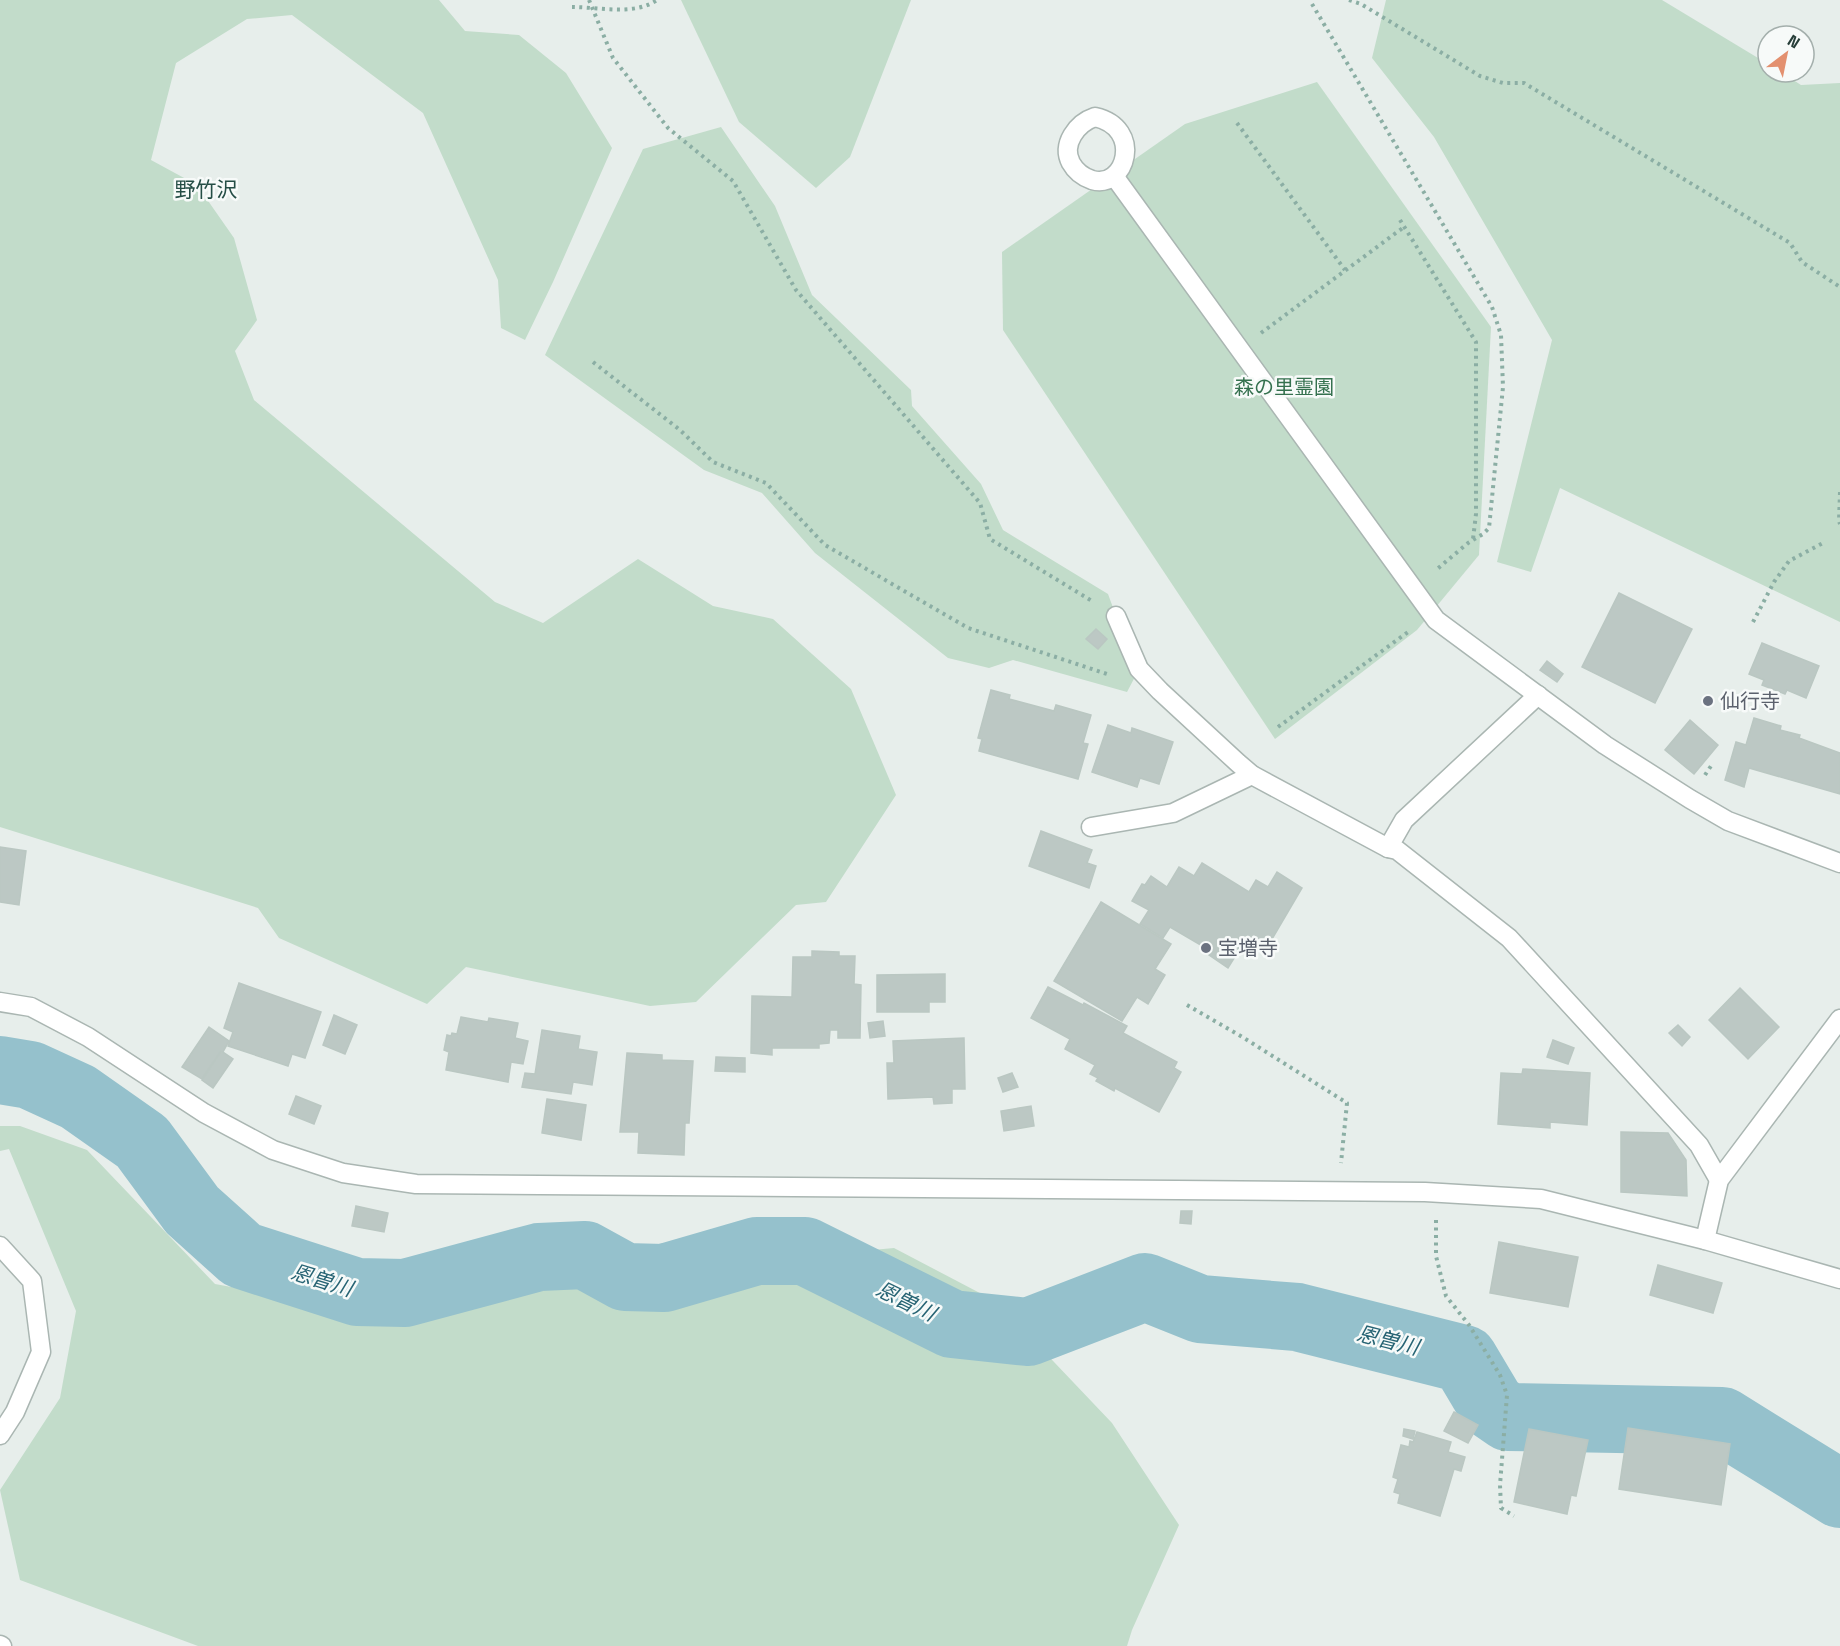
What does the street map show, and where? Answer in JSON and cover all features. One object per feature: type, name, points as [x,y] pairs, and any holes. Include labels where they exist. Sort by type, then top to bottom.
[{"type":"street","points":[[1114,176],[1436,620],[1605,745],[1690,799],[1728,821],[1840,863]]},
{"type":"street","points":[[1116,616],[1139,669],[1252,775],[1388,848],[1397,850],[1509,938],[1699,1145],[1719,1179]]},
{"type":"street","points":[[1388,848],[1404,820],[1538,696]]},
{"type":"street","points":[[1091,827],[1173,813],[1252,775]]},
{"type":"street","points":[[0,1002],[31,1007],[88,1037],[204,1113],[273,1150],[343,1173],[416,1184],[1436,1192],[1541,1199],[1705,1240],[1840,1279]]},
{"type":"street","points":[[1705,1240],[1719,1179],[1840,1019]]},
{"type":"street","points":[[0,1246],[32,1281],[41,1352],[15,1412],[0,1435]]},
{"type":"path","points":[[589,0],[613,58],[668,128],[733,182],[796,290],[980,503],[990,539],[1116,616]]},
{"type":"path","points":[[572,7],[622,9],[651,4],[657,0]]},
{"type":"path","points":[[1349,0],[1361,4],[1480,76],[1503,83],[1524,83],[1790,243],[1802,262],[1840,287]]},
{"type":"path","points":[[1311,4],[1492,308],[1501,335],[1503,387],[1489,528],[1413,589]]},
{"type":"path","points":[[1237,123],[1345,270]]},
{"type":"path","points":[[1400,220],[1476,342],[1476,514],[1473,540]]},
{"type":"path","points":[[1239,349],[1404,227]]},
{"type":"path","points":[[592,362],[680,430],[713,462],[766,483],[825,545],[968,628],[1115,676]]},
{"type":"path","points":[[1840,492],[1840,524]]},
{"type":"path","points":[[1754,622],[1774,582],[1789,561],[1823,543]]},
{"type":"path","points":[[1278,727],[1432,615]]},
{"type":"path","points":[[1187,1005],[1347,1102],[1337,1191]]},
{"type":"path","points":[[1436,1192],[1436,1256],[1446,1296],[1500,1375],[1507,1395],[1500,1485],[1502,1508],[1514,1516]]},
{"type":"green space","points":[[0,0],[439,0],[465,31],[519,35],[566,73],[612,148],[525,340],[501,328],[498,280],[423,113],[292,15],[247,19],[176,63],[151,160],[197,185],[234,238],[257,320],[235,351],[254,400],[495,602],[543,623],[638,559],[713,606],[773,619],[851,689],[896,795],[826,902],[796,905],[696,1002],[650,1006],[466,967],[427,1004],[279,938],[258,908],[0,827]]},
{"type":"green space","points":[[681,0],[911,0],[850,157],[816,188],[739,122]]},
{"type":"green space","points":[[1386,0],[1662,0],[1756,57],[1756,84],[1840,83],[1840,622],[1560,488],[1531,572],[1497,562],[1552,340],[1434,137],[1372,58]]},
{"type":"green space","name":"森の里霊園","points":[[1317,82],[1491,327],[1479,555],[1417,630],[1275,739],[1003,330],[1002,252],[1185,124]]},
{"type":"green space","points":[[721,127],[775,206],[812,295],[911,390],[912,406],[981,484],[1003,530],[1108,594],[1137,673],[1127,692],[1013,660],[989,668],[948,658],[815,553],[762,493],[704,470],[545,355],[643,149]]},
{"type":"green space","points":[[0,1126],[20,1126],[87,1150],[215,1284],[383,1315],[498,1277],[763,1260],[894,1248],[997,1302],[1112,1423],[1179,1525],[1127,1646],[198,1646],[20,1580],[0,1490],[60,1398],[76,1311],[9,1149],[0,1151]]},
{"type":"building","points":[[1619,593],[1692,629],[1655,703],[1582,667]]},
{"type":"building","points":[[1096,629],[1107,639],[1098,649],[1086,639]]},
{"type":"building","points":[[1762,643],[1819,666],[1806,698],[1787,690],[1785,694],[1762,685],[1764,680],[1749,674]]},
{"type":"building","points":[[1547,661],[1563,674],[1557,682],[1540,670]]},
{"type":"building","points":[[991,690],[1010,695],[1009,699],[1054,711],[1056,705],[1091,715],[1083,743],[1088,744],[1078,779],[979,751],[982,739],[978,738]]},
{"type":"building","points":[[1754,718],[1781,726],[1780,730],[1800,735],[1799,738],[1840,753],[1840,794],[1749,768],[1744,787],[1725,780],[1736,742],[1746,745]]},
{"type":"building","points":[[1690,720],[1718,745],[1694,774],[1665,750]]},
{"type":"building","points":[[1108,725],[1131,733],[1132,728],[1173,742],[1159,784],[1140,778],[1137,787],[1092,772]]},
{"type":"building","points":[[1041,831],[1092,850],[1087,863],[1096,866],[1089,888],[1029,866]]},
{"type":"building","points":[[0,847],[26,851],[19,905],[0,902]]},
{"type":"building","points":[[1202,863],[1249,892],[1256,880],[1268,887],[1277,872],[1302,888],[1268,946],[1259,940],[1251,952],[1241,947],[1228,968],[1209,955],[1211,951],[1170,927],[1163,938],[1140,924],[1149,910],[1132,901],[1142,884],[1145,885],[1151,876],[1167,887],[1179,867],[1194,876]]},
{"type":"building","points":[[1101,902],[1171,944],[1155,969],[1165,975],[1148,1004],[1137,997],[1122,1021],[1054,981]]},
{"type":"building","points":[[812,951],[839,952],[839,956],[855,956],[854,984],[861,985],[860,1038],[838,1038],[838,1030],[830,1030],[829,1043],[819,1044],[819,1048],[772,1048],[772,1055],[751,1053],[752,996],[792,997],[793,957],[812,957]]},
{"type":"building","points":[[945,974],[945,1002],[929,1002],[929,1012],[877,1012],[877,975]]},
{"type":"building","points":[[239,983],[321,1012],[305,1058],[292,1054],[288,1066],[228,1046],[233,1032],[224,1028]]},
{"type":"building","points":[[1048,987],[1127,1026],[1123,1033],[1177,1062],[1174,1068],[1181,1072],[1159,1112],[1115,1088],[1114,1091],[1096,1081],[1098,1078],[1090,1074],[1095,1065],[1065,1049],[1070,1039],[1031,1018]]},
{"type":"building","points":[[1740,988],[1779,1027],[1748,1059],[1709,1020]]},
{"type":"building","points":[[334,1015],[357,1025],[345,1054],[323,1045]]},
{"type":"building","points":[[461,1017],[488,1022],[489,1018],[518,1023],[515,1038],[528,1041],[523,1064],[511,1062],[508,1082],[446,1070],[449,1052],[444,1050],[447,1035],[457,1034]]},
{"type":"building","points":[[883,1021],[885,1036],[870,1038],[868,1023]]},
{"type":"building","points":[[1678,1025],[1690,1037],[1682,1046],[1669,1033]]},
{"type":"building","points":[[209,1027],[229,1041],[223,1052],[233,1059],[213,1088],[202,1080],[221,1051],[202,1079],[182,1067]]},
{"type":"building","points":[[542,1030],[580,1036],[578,1049],[597,1052],[592,1085],[573,1082],[571,1094],[522,1087],[525,1073],[535,1074]]},
{"type":"building","points":[[964,1038],[965,1089],[952,1089],[952,1103],[934,1104],[933,1097],[888,1099],[887,1063],[894,1063],[893,1041]]},
{"type":"building","points":[[1553,1040],[1574,1048],[1568,1064],[1547,1057]]},
{"type":"building","points":[[627,1053],[662,1055],[662,1060],[693,1061],[689,1123],[685,1123],[684,1155],[638,1153],[639,1132],[620,1132]]},
{"type":"building","points":[[716,1057],[745,1058],[745,1072],[715,1071]]},
{"type":"building","points":[[1523,1069],[1590,1073],[1587,1125],[1550,1122],[1550,1128],[1498,1124],[1501,1073],[1522,1074]]},
{"type":"building","points":[[1012,1073],[1018,1087],[1003,1092],[998,1078]]},
{"type":"building","points":[[296,1096],[321,1106],[314,1124],[289,1114]]},
{"type":"building","points":[[547,1099],[586,1105],[581,1140],[542,1133]]},
{"type":"building","points":[[1031,1106],[1034,1126],[1004,1131],[1001,1111]]},
{"type":"building","points":[[1621,1132],[1668,1133],[1686,1160],[1687,1196],[1621,1192]]},
{"type":"building","points":[[356,1206],[388,1213],[384,1232],[352,1226]]},
{"type":"building","points":[[1181,1211],[1192,1211],[1191,1224],[1180,1223]]},
{"type":"building","points":[[1499,1242],[1578,1257],[1568,1307],[1490,1293]]},
{"type":"building","points":[[1658,1265],[1722,1283],[1713,1313],[1650,1295]]},
{"type":"building","points":[[1454,1412],[1478,1425],[1468,1443],[1444,1431]]},
{"type":"building","points":[[1628,1428],[1730,1444],[1721,1505],[1619,1489]]},
{"type":"building","points":[[1404,1429],[1415,1431],[1413,1439],[1403,1436]]},
{"type":"building","points":[[1529,1429],[1588,1440],[1576,1496],[1571,1495],[1567,1514],[1514,1502]]},
{"type":"building","points":[[1417,1432],[1451,1442],[1448,1452],[1465,1457],[1461,1471],[1454,1469],[1440,1516],[1398,1503],[1400,1494],[1394,1492],[1398,1479],[1393,1477],[1401,1445],[1409,1447],[1410,1441],[1413,1442]]},
{"type":"waterway","name":"恩曽川","points":[[0,1070],[30,1075],[78,1097],[142,1142],[192,1210],[242,1255],[357,1292],[405,1293],[539,1257],[585,1255],[625,1277],[664,1278],[757,1251],[805,1251],[952,1324],[1028,1332],[1145,1287],[1200,1309],[1297,1317],[1464,1359],[1492,1406],[1508,1417],[1722,1421],[1840,1494]]},
{"type":"place","name":"仙行寺","points":[[1708,701]]},
{"type":"place","name":"宝増寺","points":[[1206,948]]},
{"type":"district","name":"野竹沢","points":[[206,189]]}]
